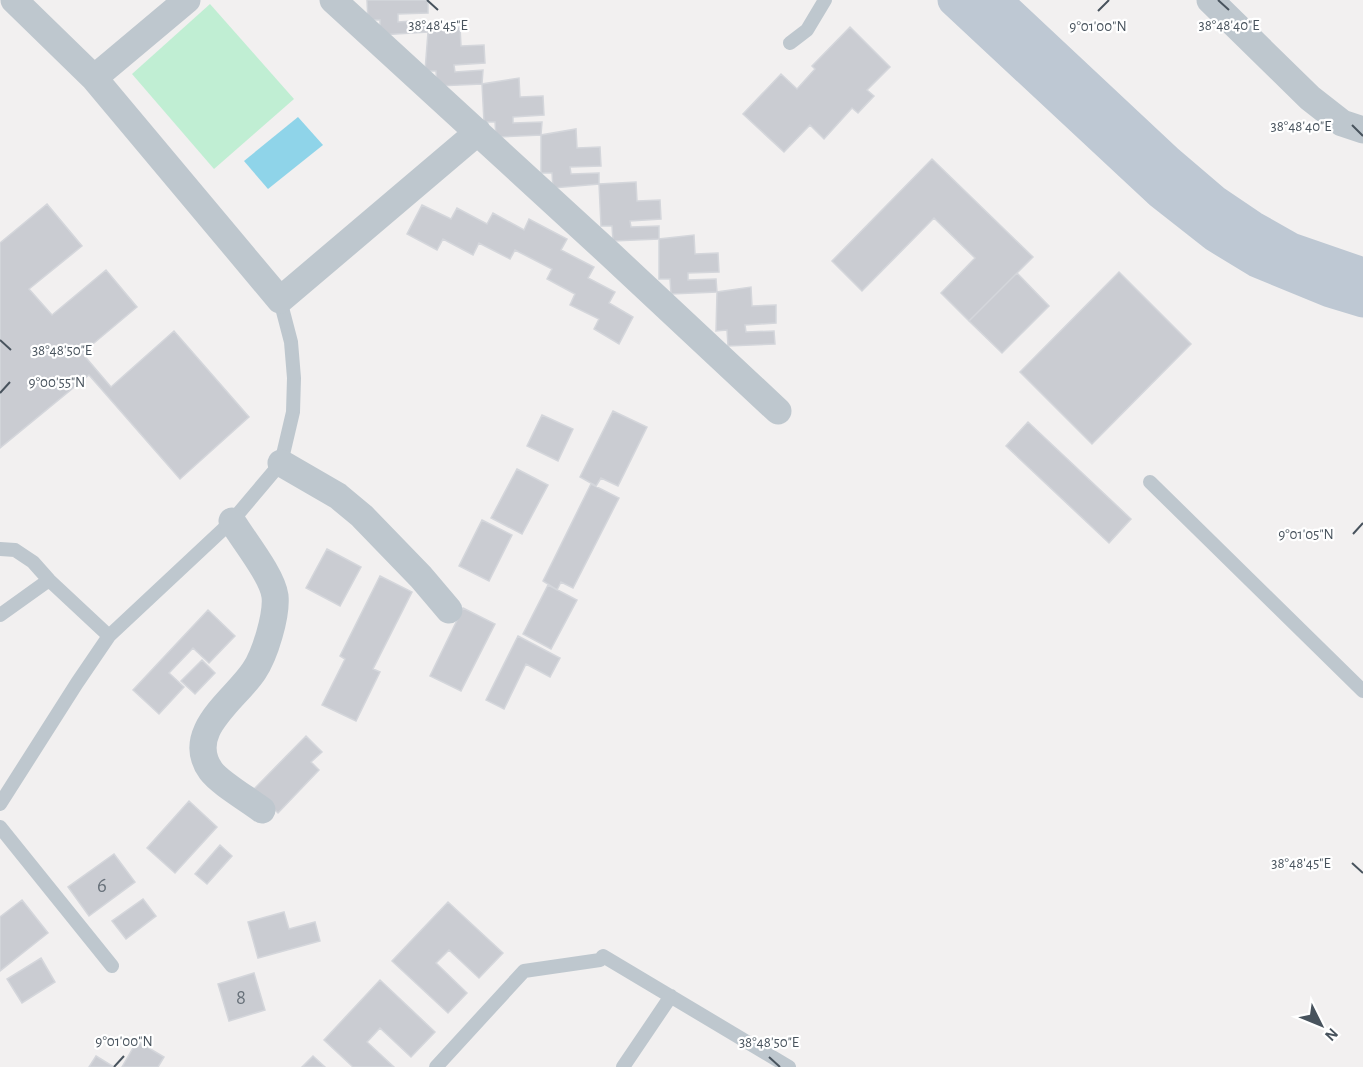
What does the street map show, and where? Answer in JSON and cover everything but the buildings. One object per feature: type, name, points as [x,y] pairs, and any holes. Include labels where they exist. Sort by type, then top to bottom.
[{"type":"main road","points":[[954,0],[1160,192],[1216,236],[1257,261],[1330,291],[1363,301]]},
{"type":"main road","points":[[995,0],[1167,161],[1215,202],[1291,249],[1363,274]]},
{"type":"street","points":[[14,0],[93,78],[280,300],[478,132]]},
{"type":"street","points":[[93,78],[187,0]]},
{"type":"street","points":[[333,0],[778,411]]},
{"type":"street","points":[[1210,0],[1311,98],[1342,123],[1363,130]]},
{"type":"street","points":[[281,463],[338,496],[362,516],[421,577],[449,610]]},
{"type":"street","points":[[232,521],[272,584],[275,598],[274,621],[255,670],[213,718],[202,744],[205,760],[213,773],[262,810]]},
{"type":"lane","points":[[790,44],[807,30],[825,0]]},
{"type":"lane","points":[[0,804],[109,636],[232,521],[281,463],[293,412],[294,378],[291,342],[280,300]]},
{"type":"lane","points":[[1150,482],[1363,691]]},
{"type":"lane","points":[[0,549],[15,550],[33,562],[109,636]]},
{"type":"lane","points":[[0,615],[49,580]]},
{"type":"lane","points":[[1352,680],[1363,670]]},
{"type":"lane","points":[[0,827],[112,966]]},
{"type":"lane","points":[[436,1067],[524,970],[600,960],[603,956],[789,1067]]},
{"type":"lane","points":[[623,1067],[671,996]]},
{"type":"green space","points":[[210,4],[294,99],[214,169],[132,74]]},
{"type":"water","points":[[298,117],[323,145],[268,189],[244,161]]}]
